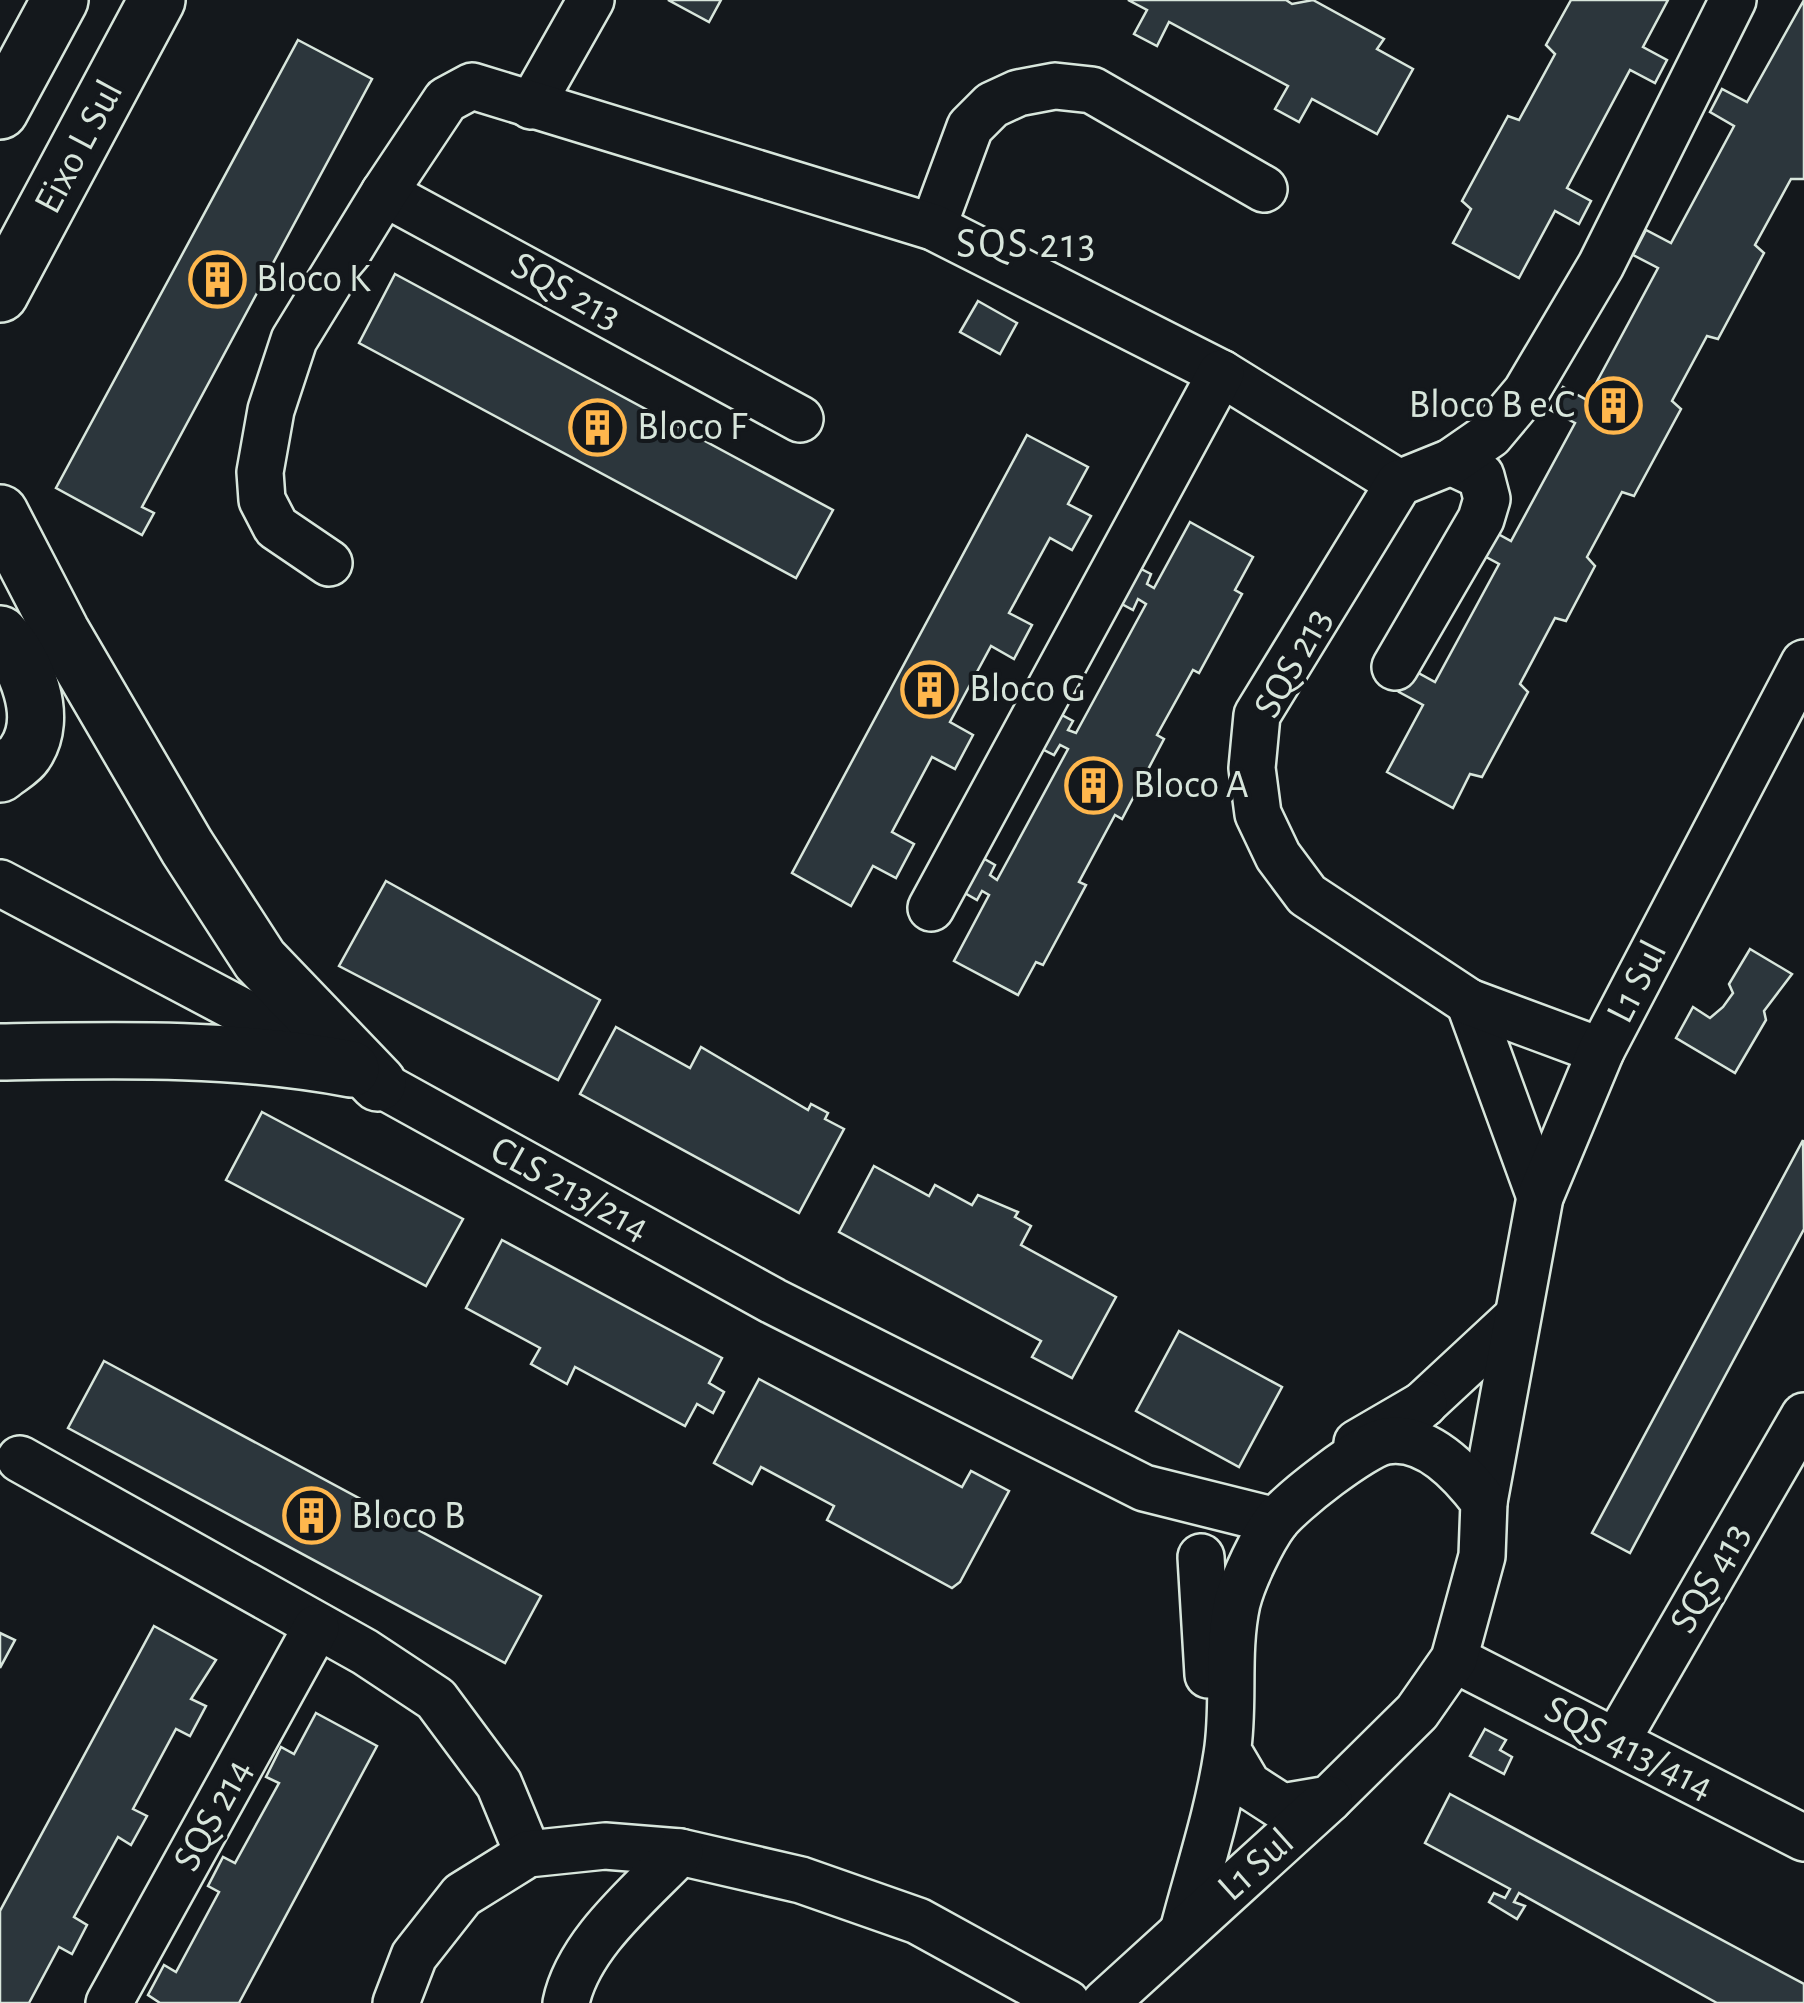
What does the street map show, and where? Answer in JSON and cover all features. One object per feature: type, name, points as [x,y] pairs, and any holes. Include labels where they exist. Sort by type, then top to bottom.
[{"type":"main road","points":[[0,111],[60,0]]},
{"type":"main road","name":"Eixo L Sul","points":[[0,294],[157,0]]},
{"type":"main road","points":[[0,514],[62,631],[187,847],[260,960],[364,1076]]},
{"type":"main road","points":[[0,634],[17,652],[37,708],[26,752],[0,774]]},
{"type":"main road","points":[[0,1052],[198,1049],[277,1055],[364,1076]]},
{"type":"street","points":[[531,106],[591,0]]},
{"type":"street","points":[[329,563],[276,527],[262,500],[260,472],[271,410],[294,340],[384,192],[446,100],[472,86],[934,227],[1220,373],[1399,483],[1450,462],[1490,435],[1526,392],[1601,265],[1732,0]]},
{"type":"street","points":[[934,227],[970,127],[992,105],[1018,93],[1055,86],[1092,90],[1264,189]]},
{"type":"street","name":"SQS 213","points":[[384,192],[800,419]]},
{"type":"street","points":[[931,908],[1220,373]]},
{"type":"street","points":[[1395,667],[1481,519],[1487,499],[1481,476],[1450,462]]},
{"type":"street","name":"SQS 213","points":[[1399,483],[1256,715],[1252,768],[1258,814],[1278,856],[1307,894],[1469,1002],[1601,1051]]},
{"type":"street","name":"L1 Sul","points":[[1484,1502],[1540,1197],[1601,1051],[1804,663]]},
{"type":"street","name":"CLS 213/214","points":[[0,883],[364,1076],[773,1301],[1144,1488],[1257,1516]]},
{"type":"street","points":[[1469,1002],[1540,1197]]},
{"type":"street","points":[[1257,1516],[1384,1441],[1515,1319]]},
{"type":"street","points":[[1384,1441],[1411,1444],[1440,1457],[1465,1477],[1484,1502],[1482,1556],[1454,1658],[1418,1712],[1329,1799],[1282,1806],[1248,1786],[1228,1751],[1227,1697],[1238,1601],[1257,1516],[1424,1404]]},
{"type":"street","name":"SQS 413","points":[[1617,1740],[1804,1416]]},
{"type":"street","points":[[20,1458],[316,1628],[365,1652],[436,1699],[499,1784],[528,1854]]},
{"type":"street","name":"CLS 213/214","points":[[1144,1488],[1238,1601]]},
{"type":"street","points":[[1201,1557],[1216,1804]]},
{"type":"street","name":"SQS 214","points":[[109,2003],[316,1628]]},
{"type":"street","name":"SQS 413/414","points":[[1454,1658],[1804,1838]]},
{"type":"street","name":"L1 Sul","points":[[1183,1930],[1228,1751]]},
{"type":"street","name":"L1 Sul","points":[[1105,2003],[1329,1799]]},
{"type":"street","points":[[396,2003],[414,1956],[462,1895],[528,1854],[604,1846],[680,1852],[800,1880],[918,1921],[1010,1986],[1066,2003]]},
{"type":"street","points":[[566,2003],[570,1984],[606,1932],[680,1852]]},
{"type":"building","points":[[668,0],[721,0],[709,22]]},
{"type":"building","points":[[1128,0],[1286,0],[1292,4],[1313,0],[1384,39],[1377,49],[1413,69],[1377,134],[1312,99],[1299,122],[1275,109],[1288,86],[1169,22],[1157,46],[1134,34],[1147,10]]},
{"type":"building","points":[[1571,0],[1668,0],[1643,47],[1667,60],[1655,83],[1630,70],[1567,188],[1591,201],[1579,224],[1555,211],[1519,278],[1453,243],[1471,209],[1462,201],[1508,116],[1519,120],[1555,54],[1546,45]]},
{"type":"building","name":"Bloco B e C","points":[[1804,0],[1804,179],[1791,179],[1755,245],[1764,253],[1718,339],[1707,336],[1672,401],[1681,409],[1634,496],[1622,492],[1587,557],[1595,566],[1566,621],[1555,618],[1520,684],[1528,692],[1482,777],[1470,774],[1453,808],[1387,772],[1423,705],[1399,692],[1411,669],[1435,682],[1499,564],[1475,551],[1487,528],[1511,541],[1575,423],[1550,410],[1563,387],[1587,400],[1658,268],[1633,255],[1646,230],[1671,243],[1734,126],[1710,112],[1722,89],[1747,102]]},
{"type":"building","name":"Bloco K","points":[[298,40],[372,79],[142,507],[154,513],[142,535],[56,488]]},
{"type":"building","name":"Bloco F","points":[[395,274],[833,510],[796,578],[359,343]]},
{"type":"building","points":[[978,301],[1017,323],[1000,354],[960,332]]},
{"type":"building","name":"Bloco G","points":[[1027,435],[1088,467],[1068,504],[1091,516],[1072,550],[1050,538],[1009,613],[1032,625],[1014,659],[991,646],[950,722],[973,735],[955,769],[932,757],[892,832],[914,844],[896,878],[873,866],[851,906],[792,873]]},
{"type":"building","name":"Bloco A","points":[[1190,522],[1253,557],[1235,590],[1242,594],[1199,673],[1193,670],[1157,735],[1164,739],[1122,819],[1115,815],[1079,882],[1086,885],[1043,965],[1036,962],[1018,995],[954,961],[989,895],[982,891],[977,900],[963,892],[981,857],[995,865],[990,875],[997,880],[1068,749],[1060,745],[1054,755],[1040,748],[1058,713],[1073,721],[1068,730],[1076,733],[1146,604],[1138,599],[1133,610],[1118,602],[1137,567],[1151,574],[1147,584],[1154,588]]},
{"type":"building","points":[[386,881],[600,1000],[558,1080],[339,966]]},
{"type":"building","points":[[1750,949],[1792,974],[1764,1011],[1766,1020],[1735,1073],[1676,1038],[1693,1007],[1710,1018],[1723,1007],[1733,993],[1729,984]]},
{"type":"building","points":[[616,1027],[690,1068],[701,1047],[808,1110],[811,1104],[828,1113],[825,1119],[844,1129],[799,1213],[580,1094]]},
{"type":"building","points":[[262,1112],[463,1219],[426,1286],[226,1180]]},
{"type":"building","points":[[1803,1140],[1804,1229],[1630,1553],[1592,1533]]},
{"type":"building","points":[[874,1166],[929,1196],[935,1185],[972,1205],[978,1195],[1018,1212],[1015,1217],[1031,1226],[1021,1245],[1116,1297],[1072,1378],[1032,1357],[1041,1341],[839,1232]]},
{"type":"building","points":[[502,1240],[722,1358],[709,1383],[724,1392],[713,1413],[697,1404],[685,1426],[575,1367],[567,1384],[531,1364],[540,1348],[466,1308]]},
{"type":"building","points":[[1179,1331],[1282,1387],[1239,1467],[1136,1411]]},
{"type":"building","name":"Bloco B","points":[[104,1361],[541,1596],[505,1663],[68,1428]]},
{"type":"building","points":[[759,1379],[962,1487],[971,1471],[1009,1491],[960,1582],[952,1588],[827,1520],[834,1506],[761,1467],[752,1484],[714,1463]]},
{"type":"building","points":[[154,1626],[216,1660],[191,1699],[206,1706],[190,1736],[176,1729],[133,1809],[147,1816],[131,1845],[118,1837],[74,1917],[87,1925],[72,1954],[59,1947],[29,2003],[0,2003],[0,1911]]},
{"type":"building","points":[[0,1633],[15,1640],[0,1668]]},
{"type":"building","points":[[316,1713],[377,1746],[239,2003],[160,2003],[148,1995],[164,1965],[176,1972],[219,1892],[208,1886],[223,1857],[235,1863],[279,1783],[266,1777],[281,1747],[294,1754]]},
{"type":"building","points":[[1485,1729],[1506,1740],[1500,1750],[1512,1757],[1504,1774],[1470,1756]]},
{"type":"building","points":[[1450,1794],[1804,1984],[1804,2003],[1717,2003],[1519,1893],[1514,1902],[1525,1906],[1517,1919],[1489,1902],[1494,1893],[1505,1898],[1510,1889],[1425,1843]]},
{"type":"place","name":"Bloco K","points":[[217,279]]},
{"type":"place","name":"Bloco B e C","points":[[1614,405]]},
{"type":"place","name":"Bloco F","points":[[598,427]]},
{"type":"place","name":"Bloco G","points":[[930,689]]},
{"type":"place","name":"Bloco A","points":[[1094,785]]},
{"type":"place","name":"Bloco B","points":[[312,1516]]},
{"type":"district","name":"SQS 213","points":[[1027,244]]}]
